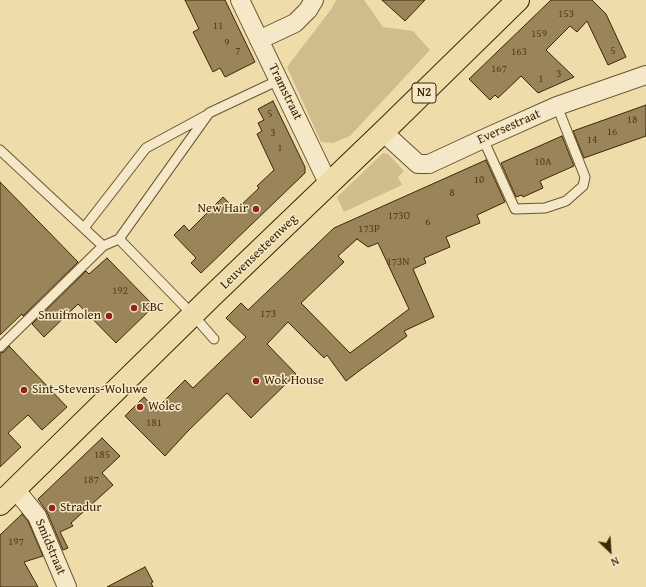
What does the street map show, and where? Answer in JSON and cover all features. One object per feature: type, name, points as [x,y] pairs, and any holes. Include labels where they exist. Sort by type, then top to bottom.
[{"type":"main road","name":"Leuvensesteenweg","points":[[7,497],[518,0]]},
{"type":"street","name":"Tramstraat","points":[[240,0],[329,185]]},
{"type":"street","points":[[259,40],[295,23],[308,10],[314,0]]},
{"type":"street","name":"Eversestraat","points":[[383,132],[418,164],[429,164],[557,106],[646,75]]},
{"type":"street","name":"Smidstraat","points":[[7,497],[37,516],[67,587]]},
{"type":"lane","points":[[84,228],[146,148],[210,113],[279,80]]},
{"type":"lane","points":[[483,139],[516,208],[545,208],[566,201],[583,186],[585,177],[557,106]]},
{"type":"lane","points":[[0,347],[103,246],[119,239],[210,113]]},
{"type":"lane","points":[[2,155],[103,246]]},
{"type":"lane","points":[[119,239],[193,315],[214,339]]},
{"type":"shaded area","points":[[336,0],[364,0],[383,27],[413,31],[430,50],[350,136],[333,143],[321,142],[287,67],[332,8]]},
{"type":"shaded area","points":[[383,153],[388,154],[404,171],[398,177],[402,185],[344,212],[337,197]]},
{"type":"building","points":[[185,0],[225,0],[255,62],[225,77],[220,68],[213,72],[193,32],[199,29]]},
{"type":"building","points":[[382,0],[425,0],[405,21]]},
{"type":"building","points":[[551,0],[592,0],[606,14],[626,57],[608,65],[587,21],[577,32],[570,26],[546,50],[574,77],[538,93],[521,76],[498,98],[495,95],[490,100],[469,79]]},
{"type":"building","points":[[273,101],[305,167],[305,173],[201,273],[191,263],[196,258],[174,235],[184,225],[189,231],[223,197],[236,210],[259,188],[257,186],[274,170],[257,134],[262,131],[258,123],[264,120],[258,109]]},
{"type":"building","points":[[646,105],[646,136],[584,158],[573,131]]},
{"type":"building","points":[[562,136],[574,166],[540,181],[543,188],[523,197],[522,195],[516,197],[501,163]]},
{"type":"building","points":[[486,160],[505,202],[477,215],[480,223],[446,237],[450,247],[424,258],[426,263],[413,269],[434,317],[404,331],[407,336],[346,381],[327,355],[324,358],[288,322],[267,344],[296,374],[251,418],[227,393],[165,456],[125,416],[144,397],[156,409],[185,380],[193,388],[246,337],[226,318],[241,303],[248,310],[334,228]],"holes":[[[357,239],[368,247],[378,243],[409,309],[350,353],[301,303],[344,262],[338,256]]]},
{"type":"building","points":[[0,182],[78,262],[23,316],[22,314],[0,335]]},
{"type":"building","points":[[107,258],[154,306],[116,343],[78,304],[44,337],[32,324],[86,271],[89,274]]},
{"type":"building","points":[[9,346],[67,407],[42,430],[28,415],[8,433],[21,447],[0,467],[0,353],[4,352]]},
{"type":"building","points":[[102,438],[120,456],[102,473],[113,485],[71,523],[73,526],[60,532],[68,548],[63,550],[47,512],[38,499]]},
{"type":"building","points":[[22,514],[28,521],[43,556],[24,562],[38,587],[0,587],[0,535]]},
{"type":"building","points":[[145,567],[153,582],[151,583],[153,587],[107,587]]},
{"type":"place","name":"New Hair","points":[[256,209]]},
{"type":"place","name":"KBC","points":[[134,308]]},
{"type":"place","name":"Snuifmolen","points":[[109,316]]},
{"type":"place","name":"Wok House","points":[[256,381]]},
{"type":"place","name":"Sint-Stevens-Woluwe","points":[[24,390]]},
{"type":"place","name":"Wolec","points":[[140,407]]},
{"type":"place","name":"Stradur","points":[[52,508]]}]
